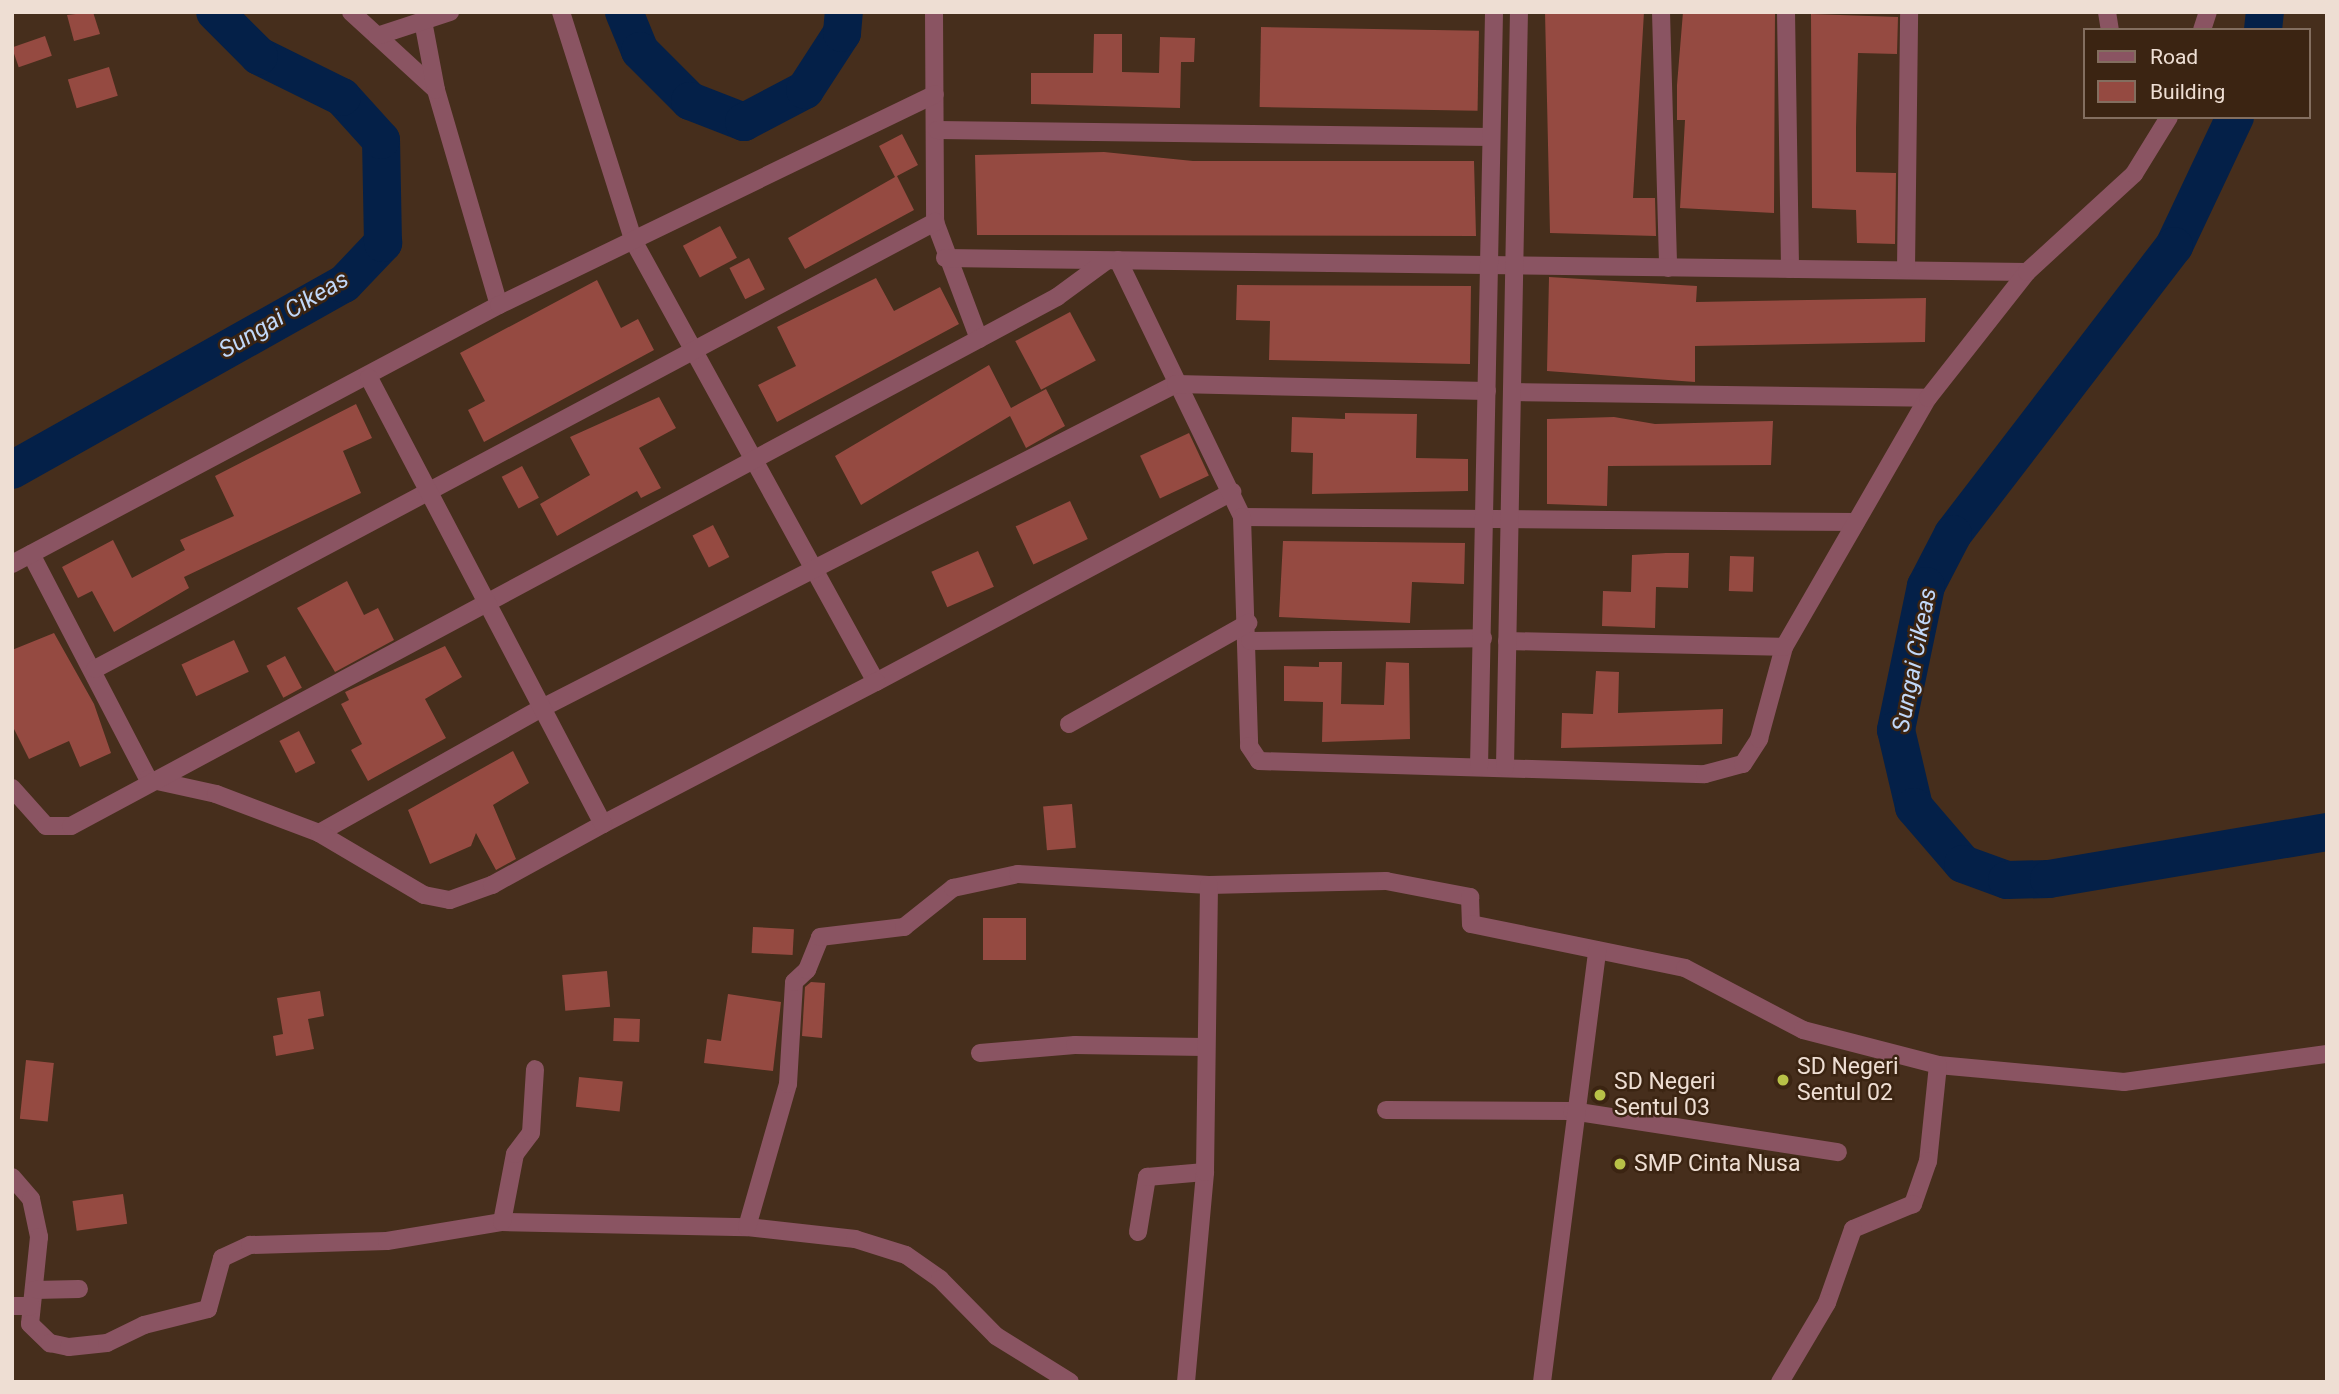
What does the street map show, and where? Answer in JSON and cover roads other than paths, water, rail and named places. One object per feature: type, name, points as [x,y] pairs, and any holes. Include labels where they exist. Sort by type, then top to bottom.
[{"type":"street","points":[[351,12],[436,90]]},
{"type":"street","points":[[377,36],[450,12]]},
{"type":"street","points":[[561,12],[634,242],[696,348],[876,682]]},
{"type":"street","points":[[934,12],[937,130],[935,222],[945,258],[979,339]]},
{"type":"street","points":[[1479,767],[1494,12]]},
{"type":"street","points":[[1505,767],[1518,12]]},
{"type":"street","points":[[1661,12],[1668,268]]},
{"type":"street","points":[[1786,12],[1790,269]]},
{"type":"street","points":[[1906,269],[1909,12]]},
{"type":"street","points":[[423,21],[436,90],[499,305]]},
{"type":"street","points":[[12,564],[369,378],[499,305],[634,242],[934,93]]},
{"type":"street","points":[[1112,260],[1232,492],[1242,517],[1249,632],[1249,746],[1259,761],[1705,774],[1743,764],[1759,739],[1784,647],[1928,398],[2027,272],[2134,174],[2168,119]]},
{"type":"street","points":[[937,130],[1491,137]]},
{"type":"street","points":[[95,669],[935,222]]},
{"type":"street","points":[[945,258],[1514,268],[2027,272]]},
{"type":"street","points":[[12,788],[31,815],[60,828],[1057,297],[1112,260]]},
{"type":"street","points":[[369,378],[426,492],[603,824]]},
{"type":"street","points":[[319,834],[541,708],[817,570],[1176,384],[1487,391]]},
{"type":"street","points":[[1512,392],[1928,398]]},
{"type":"street","points":[[148,779],[216,794],[319,834],[424,895],[450,900],[492,885],[1232,492]]},
{"type":"street","points":[[1242,517],[1856,522]]},
{"type":"street","points":[[31,554],[95,669],[148,779]]},
{"type":"street","points":[[1069,724],[1249,632],[1483,638]]},
{"type":"street","points":[[1507,641],[1784,647]]},
{"type":"street","points":[[747,1227],[788,1084],[792,990],[807,970],[815,940],[904,927],[953,888],[1018,874],[1209,885],[1386,881],[1470,897],[1471,923],[1685,968],[1803,1030],[1938,1065],[2123,1082],[2292,1063],[2327,1054]]},
{"type":"street","points":[[1186,1382],[1205,1172],[1204,1046],[1209,885]]},
{"type":"street","points":[[1542,1382],[1572,1111],[1597,950]]},
{"type":"street","points":[[979,1053],[1075,1045],[1204,1046]]},
{"type":"street","points":[[1780,1382],[1827,1303],[1853,1229],[1913,1204],[1928,1161],[1938,1065]]},
{"type":"street","points":[[502,1222],[515,1154],[531,1133],[535,1069]]},
{"type":"street","points":[[1385,1110],[1572,1111],[1838,1152]]},
{"type":"street","points":[[1138,1232],[1147,1177],[1205,1172]]},
{"type":"street","points":[[12,1177],[35,1216],[30,1324],[50,1343],[107,1343],[144,1325],[208,1309],[217,1266],[239,1247],[387,1241],[502,1222],[747,1227],[855,1239],[906,1255],[940,1279],[996,1336],[1070,1382]]},
{"type":"street","points":[[12,1306],[32,1298],[79,1289]]},
{"type":"waterway","name":"Sungai Cikeas","points":[[12,470],[344,284],[383,243],[381,140],[342,97],[259,56],[215,12]]},
{"type":"waterway","name":"Sungai Cikeas","points":[[624,12],[640,51],[690,101],[744,122],[805,90],[842,33],[844,12]]},
{"type":"waterway","name":"Sungai Cikeas","points":[[2263,28],[2265,12]]},
{"type":"waterway","name":"Sungai Cikeas","points":[[2234,119],[2174,246],[1953,534],[1926,586],[1896,730],[1914,807],[1963,864],[2007,880],[2049,879],[2327,832]]},
{"type":"place","name":"SD Negeri Sentul 02","points":[[1783,1080]]},
{"type":"place","name":"SD Negeri Sentul 03","points":[[1600,1095]]},
{"type":"place","name":"SMP Cinta Nusa","points":[[1620,1164]]}]
